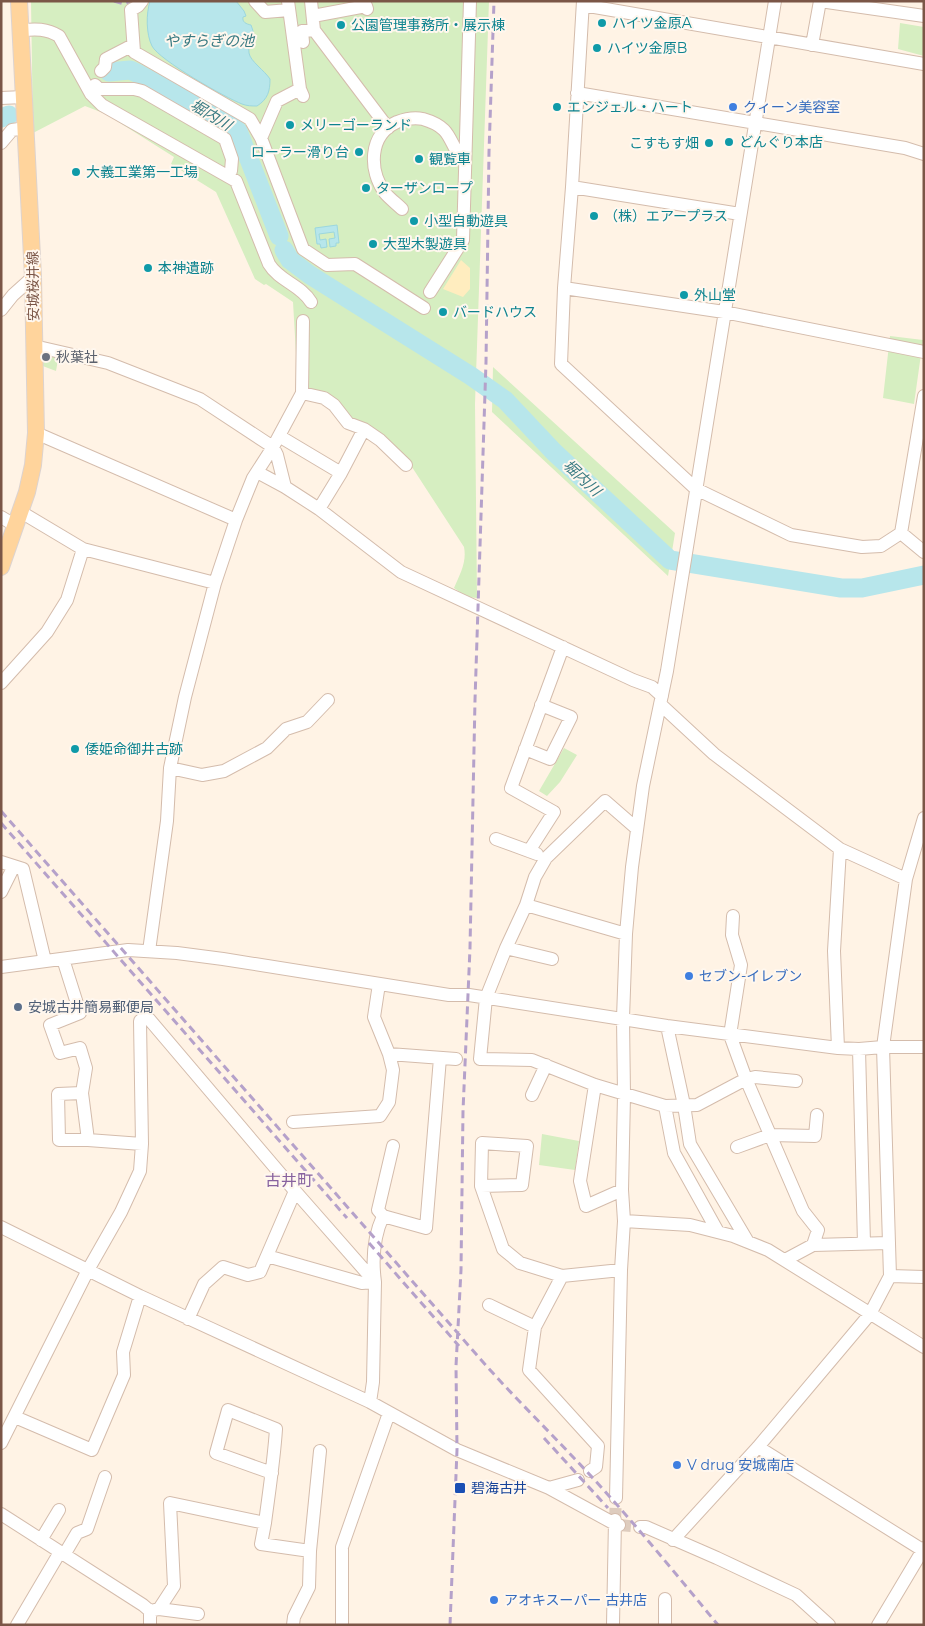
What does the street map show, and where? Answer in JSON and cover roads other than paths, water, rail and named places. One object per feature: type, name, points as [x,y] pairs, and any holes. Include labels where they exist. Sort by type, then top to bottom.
[{"type":"main road","name":"安城桜井線","points":[[1,566],[18,519],[32,465],[36,433],[33,277],[20,1]]},
{"type":"street","points":[[142,1],[131,10],[134,52],[250,119],[261,138],[303,249],[327,265],[355,264],[424,308]]},
{"type":"street","points":[[255,1],[265,12],[288,6],[302,92],[278,101],[261,138]]},
{"type":"street","points":[[311,1],[314,30],[388,128]]},
{"type":"street","points":[[404,294],[429,292],[463,240],[470,1]]},
{"type":"street","points":[[616,1498],[621,1270],[624,1221],[622,1190],[626,934],[636,828],[661,700],[775,1]]},
{"type":"street","points":[[812,45],[820,1],[924,16]]},
{"type":"street","points":[[924,64],[583,3],[564,288],[561,364],[696,489],[791,535],[862,547],[881,546],[900,533],[924,396]]},
{"type":"street","points":[[313,16],[366,6],[367,9]]},
{"type":"street","points":[[21,30],[40,29],[58,36],[91,94],[102,105],[236,181],[268,264],[274,273],[299,289],[311,302]]},
{"type":"street","points":[[303,42],[302,31],[314,30]]},
{"type":"street","points":[[101,71],[105,67],[106,60],[133,45]]},
{"type":"street","points":[[95,85],[99,88],[142,91],[227,139],[232,159],[231,171]]},
{"type":"street","points":[[577,93],[905,148],[924,154]]},
{"type":"street","points":[[1,98],[24,97]]},
{"type":"street","points":[[250,119],[255,116],[271,116]]},
{"type":"street","points":[[402,209],[386,194],[375,171],[376,145],[388,128],[404,119],[418,118],[431,121],[443,130],[456,150],[465,150]]},
{"type":"street","points":[[1,143],[12,130],[26,128]]},
{"type":"street","points":[[572,187],[740,214]]},
{"type":"street","points":[[1,310],[13,295],[33,277]]},
{"type":"street","points":[[564,288],[724,312],[924,352]]},
{"type":"street","points":[[149,951],[167,821],[170,768],[185,697],[215,582],[236,520],[257,472],[276,442],[302,393],[303,320]]},
{"type":"street","points":[[34,346],[108,363],[200,399],[276,442],[341,473]]},
{"type":"street","points":[[302,393],[324,398],[334,405],[348,423],[380,440],[406,465]]},
{"type":"street","points":[[319,508],[341,473],[364,430]]},
{"type":"street","points":[[36,433],[236,520]]},
{"type":"street","points":[[276,442],[277,455],[285,487]]},
{"type":"street","points":[[257,472],[319,508],[401,572],[633,680],[652,687],[661,700],[714,754],[840,849],[906,879]]},
{"type":"street","points":[[1,517],[18,519],[83,549],[215,582]]},
{"type":"street","points":[[900,533],[924,552]]},
{"type":"street","points":[[1,683],[47,632],[67,600],[83,549]]},
{"type":"street","points":[[529,851],[554,812],[511,788],[562,646]]},
{"type":"street","points":[[170,768],[202,775],[224,771],[267,748],[286,729],[307,722],[328,700]]},
{"type":"street","points":[[525,749],[550,759],[571,717],[542,705]]},
{"type":"street","points":[[636,828],[605,801],[546,858],[535,877],[526,905],[486,998],[480,1059],[532,1060],[595,1085],[665,1106],[697,1105],[746,1079],[755,1077],[796,1081]]},
{"type":"street","points":[[673,1540],[758,1447],[870,1314],[890,1276],[883,1047],[906,879],[924,818]]},
{"type":"street","points":[[496,839],[546,858]]},
{"type":"street","points":[[838,1048],[834,951],[840,849]]},
{"type":"street","points":[[1,862],[23,869],[46,961]]},
{"type":"street","points":[[1,892],[14,866]]},
{"type":"street","points":[[526,905],[626,934]]},
{"type":"street","points":[[732,916],[732,935],[741,965],[730,1035],[746,1079],[803,1211],[818,1230],[813,1245]]},
{"type":"street","points":[[506,948],[552,959]]},
{"type":"street","points":[[1,967],[128,950],[149,951],[223,960],[449,995],[469,995],[730,1035],[838,1048],[924,1047]]},
{"type":"street","points":[[63,959],[80,1013],[50,1025],[60,1053],[80,1048],[86,1068],[82,1093],[88,1140]]},
{"type":"street","points":[[293,1122],[380,1116],[390,1102],[393,1070],[389,1054],[374,1017],[379,984]]},
{"type":"street","points":[[1,1443],[88,1270],[121,1212],[140,1171],[142,1144],[140,1021],[145,1017],[156,1026],[295,1191],[375,1282]]},
{"type":"street","points":[[667,1026],[690,1144],[748,1242]]},
{"type":"street","points":[[859,1049],[864,1244]]},
{"type":"street","points":[[389,1054],[456,1059]]},
{"type":"street","points":[[393,1146],[378,1210],[383,1216],[426,1228],[440,1058]]},
{"type":"street","points":[[532,1095],[546,1065]]},
{"type":"street","points":[[595,1085],[580,1181],[586,1206],[622,1190]]},
{"type":"street","points":[[82,1093],[58,1094],[59,1140],[142,1144]]},
{"type":"street","points":[[665,1106],[674,1153],[718,1232]]},
{"type":"street","points":[[737,1147],[770,1135],[815,1136],[817,1114]]},
{"type":"street","points":[[481,1186],[522,1186],[527,1146],[482,1143],[481,1186],[502,1249],[520,1263],[562,1276],[621,1270]]},
{"type":"street","points":[[188,1319],[204,1284],[223,1267],[248,1275],[260,1272],[295,1191]]},
{"type":"street","points":[[370,1402],[373,1382],[375,1282],[373,1268],[377,1229],[383,1216]]},
{"type":"street","points":[[624,1221],[690,1225],[718,1232],[768,1250],[924,1347]]},
{"type":"street","points":[[1,1227],[188,1319],[370,1402],[457,1450],[549,1488],[617,1523],[613,1625]]},
{"type":"street","points":[[785,1260],[813,1245],[888,1243]]},
{"type":"street","points":[[267,1256],[362,1283],[375,1282]]},
{"type":"street","points":[[562,1276],[535,1327],[529,1370],[598,1446],[596,1467],[590,1471]]},
{"type":"street","points":[[890,1276],[924,1277]]},
{"type":"street","points":[[15,1417],[92,1450],[124,1374],[123,1352],[140,1296]]},
{"type":"street","points":[[489,1305],[535,1327]]},
{"type":"street","points":[[272,1473],[216,1453],[228,1410],[276,1429],[272,1473],[261,1544],[310,1551]]},
{"type":"street","points":[[342,1625],[342,1547],[389,1413]]},
{"type":"street","points":[[758,1447],[923,1550],[878,1625]]},
{"type":"street","points":[[293,1625],[294,1617],[309,1587],[310,1551],[320,1451]]},
{"type":"street","points":[[17,1625],[62,1553],[77,1533],[87,1529],[106,1477]]},
{"type":"street","points":[[549,1488],[578,1480]]},
{"type":"street","points":[[150,1625],[154,1610],[174,1586],[170,1502],[265,1523]]},
{"type":"street","points":[[41,1540],[59,1510]]},
{"type":"street","points":[[1,1514],[154,1610],[198,1614]]},
{"type":"street","points":[[640,1527],[646,1527],[796,1595],[828,1625]]},
{"type":"street","points":[[665,1599],[665,1625]]},
{"type":"water","name":"やすらぎの池","points":[[150,1],[236,1],[246,16],[243,17],[244,21],[251,25],[253,30],[253,38],[249,46],[250,56],[270,79],[269,91],[264,101],[257,106],[244,105],[208,87],[157,52],[152,46],[148,30],[147,18]]},
{"type":"water","points":[[337,225],[339,243],[336,243],[336,246],[330,247],[329,239],[335,238],[334,232],[319,234],[320,240],[326,239],[327,247],[321,248],[320,244],[317,244],[315,228]]},
{"type":"waterway","name":"堀内川","points":[[109,72],[130,70],[139,74],[228,122],[238,131],[279,236]]},
{"type":"waterway","name":"堀内川","points":[[1,118],[9,115]]},
{"type":"waterway","name":"堀内川","points":[[284,250],[290,260],[310,275],[471,376],[505,400],[554,452],[670,560],[841,588],[862,588],[924,575]]},
{"type":"tunnel","points":[[615,1520],[616,1498]]},
{"type":"tunnel","points":[[619,1525],[640,1527]]},
{"type":"railway","points":[[114,1],[124,4],[130,1]]},
{"type":"railway","points":[[450,1625],[457,1450],[456,1366],[461,1270],[463,1111],[470,948],[494,1]]},
{"type":"railway","points":[[1,811],[488,1367],[611,1498],[718,1625]]},
{"type":"railway","points":[[1,823],[347,1218]]},
{"type":"railway","points":[[369,1243],[459,1346]]},
{"type":"railway","points":[[544,1438],[608,1508]]},
{"type":"place","name":"ハイツ金原A","points":[[602,23]]},
{"type":"place","name":"公園管理事務所・展示棟","points":[[341,25]]},
{"type":"place","name":"ハイツ金原B","points":[[597,48]]},
{"type":"place","name":"エンジェル・ハート","points":[[557,107]]},
{"type":"place","name":"クィーン美容室","points":[[733,107]]},
{"type":"place","name":"メリーゴーランド","points":[[290,125]]},
{"type":"place","name":"どんぐり本店","points":[[729,142]]},
{"type":"place","name":"こすもす畑","points":[[709,143]]},
{"type":"place","name":"ローラー滑り台","points":[[359,152]]},
{"type":"place","name":"観覧車","points":[[419,159]]},
{"type":"place","name":"大義工業第一工場","points":[[76,172]]},
{"type":"place","name":"ターザンロープ","points":[[366,188]]},
{"type":"place","name":"（株）エアープラス","points":[[594,216]]},
{"type":"place","name":"小型自動遊具","points":[[414,221]]},
{"type":"place","name":"大型木製遊具","points":[[373,244]]},
{"type":"place","name":"本神遺跡","points":[[148,268]]},
{"type":"place","name":"外山堂","points":[[684,295]]},
{"type":"place","name":"バードハウス","points":[[443,312]]},
{"type":"place","name":"秋葉社","points":[[46,357]]},
{"type":"place","name":"倭姫命御井古跡","points":[[75,749]]},
{"type":"place","name":"セブン-イレブン","points":[[689,976]]},
{"type":"place","name":"安城古井簡易郵便局","points":[[18,1007]]},
{"type":"place","name":"V drug 安城南店","points":[[677,1465]]},
{"type":"place","name":"碧海古井","points":[[460,1488]]},
{"type":"place","name":"アオキスーパー 古井店","points":[[494,1600]]},
{"type":"district","name":"古井町","points":[[289,1180]]}]
